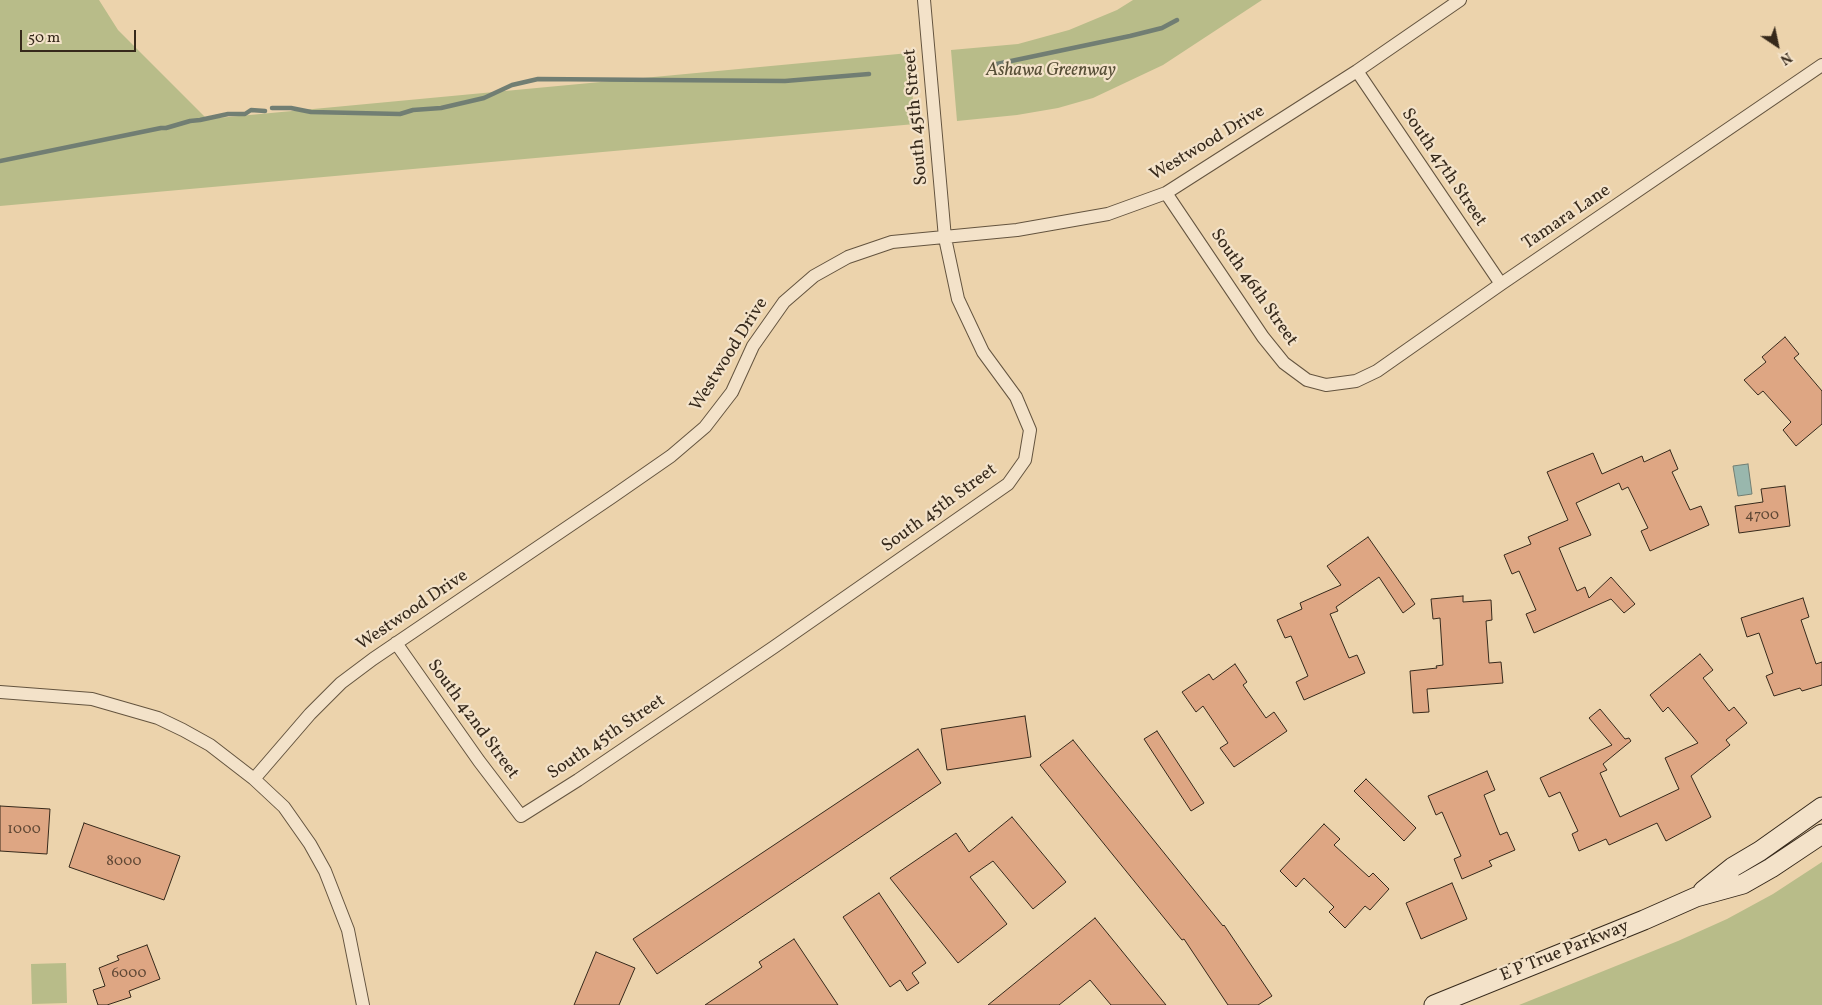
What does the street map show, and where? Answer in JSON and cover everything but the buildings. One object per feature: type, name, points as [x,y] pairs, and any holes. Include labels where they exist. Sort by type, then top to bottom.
[{"type":"main road","points":[[1696,897],[1733,867],[1760,851],[1822,807]]},
{"type":"main road","points":[[1696,897],[1743,884],[1822,834]]},
{"type":"main road","name":"E P True Parkway","points":[[1434,1005],[1696,897]]},
{"type":"street","name":"South 45th Street","points":[[521,816],[578,780],[766,652],[1008,484],[1025,460],[1030,430],[1016,397],[983,352],[958,299],[945,238],[924,0]]},
{"type":"street","name":"Westwood Drive","points":[[254,779],[310,714],[341,683],[372,659],[620,492],[671,456],[706,427],[732,392],[753,346],[784,302],[814,276],[848,257],[892,242],[1017,230],[1108,214],[1166,193],[1357,71],[1460,0]]},
{"type":"street","name":"Tamara Lane","points":[[1326,385],[1356,381],[1377,371],[1822,65]]},
{"type":"street","name":"South 47th Street","points":[[1357,71],[1501,284]]},
{"type":"street","name":"South 46th Street","points":[[1166,193],[1263,337],[1284,363],[1307,380],[1326,385]]},
{"type":"street","name":"South 42nd Street","points":[[396,643],[479,761],[521,816]]},
{"type":"street","points":[[0,692],[92,699],[158,718],[210,745],[254,779],[284,808],[310,844],[325,871],[348,930],[363,1005]]},
{"type":"green space","points":[[0,0],[99,0],[118,30],[207,119],[909,53],[915,124],[0,206]]},
{"type":"green space","name":"Ashawa Greenway","points":[[1133,0],[1262,0],[1163,65],[1093,98],[1058,108],[1017,115],[957,121],[951,50],[1018,44],[1069,30],[1117,10]]},
{"type":"green space","points":[[1822,862],[1822,1005],[1519,1005],[1678,941],[1727,919],[1773,894]]},
{"type":"green space","points":[[66,963],[67,1003],[32,1004],[31,964]]},
{"type":"water","points":[[1748,464],[1752,494],[1738,496],[1733,466]]},
{"type":"waterway","points":[[992,65],[1130,36],[1162,28],[1177,20]]},
{"type":"waterway","points":[[272,108],[291,108],[311,112],[400,114],[413,110],[441,108],[484,98],[512,85],[538,79],[785,81],[869,74]]},
{"type":"waterway","points":[[0,161],[166,128],[190,121],[228,114],[245,114],[251,110],[265,111]]}]
